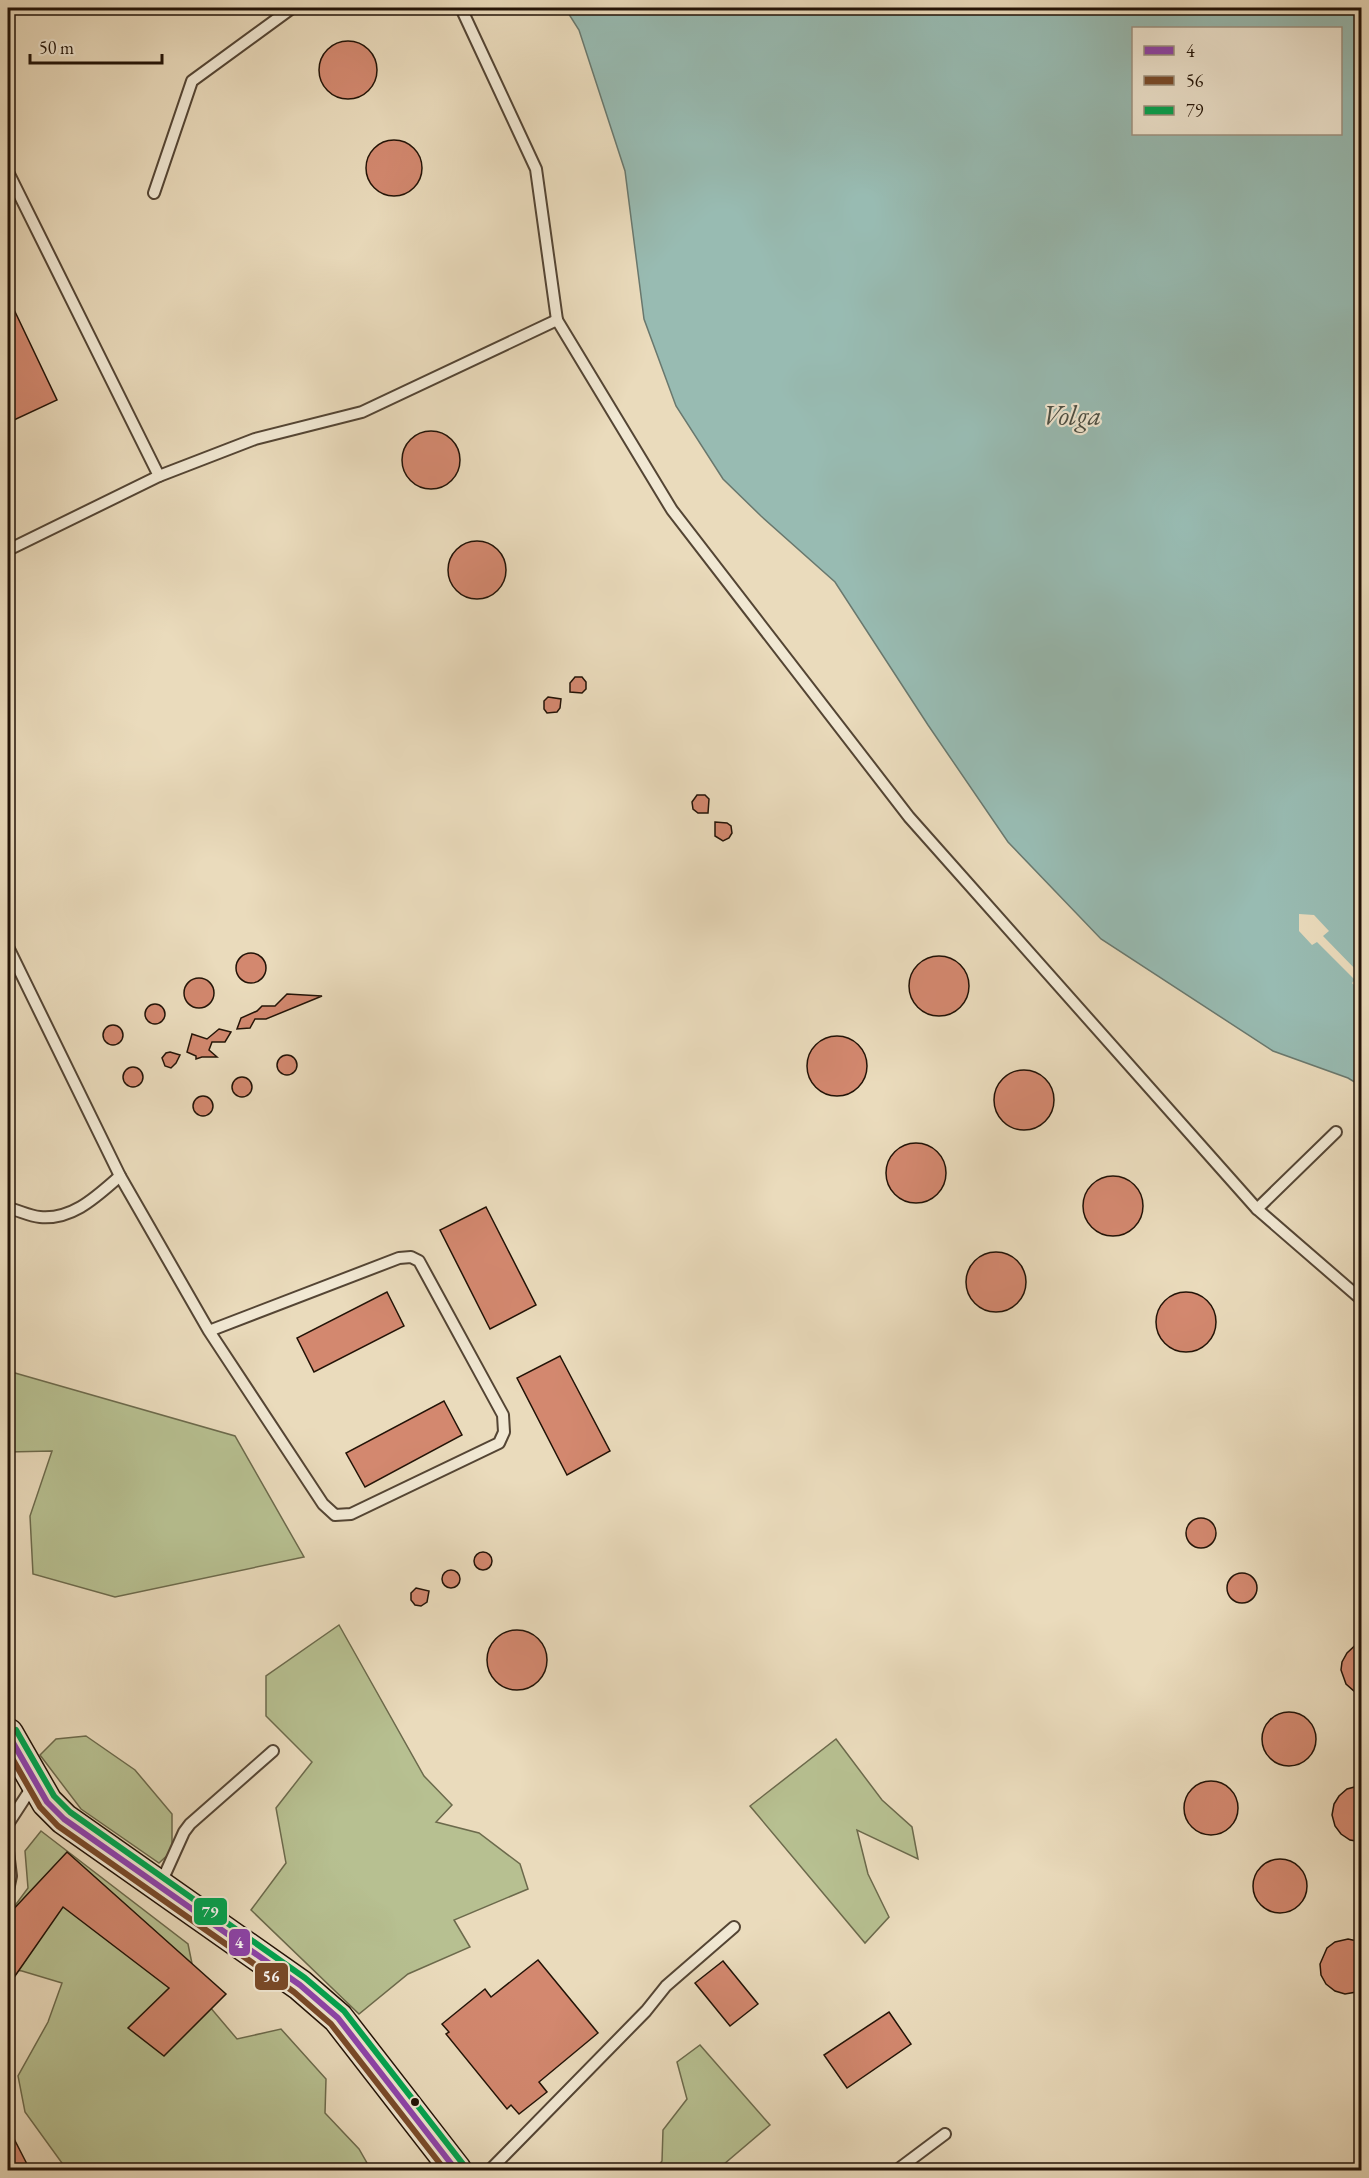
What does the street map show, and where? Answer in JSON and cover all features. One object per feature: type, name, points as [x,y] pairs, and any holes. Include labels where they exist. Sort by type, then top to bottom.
[{"type":"street","points":[[8,1734],[47,1802],[64,1819],[300,1985],[338,2018],[456,2170]]},
{"type":"lane","points":[[154,193],[192,81],[292,8]]},
{"type":"lane","points":[[461,8],[536,169],[557,320],[672,510],[909,817],[1257,1209],[1362,1300]]},
{"type":"lane","points":[[8,172],[159,476]]},
{"type":"lane","points":[[8,549],[159,476],[255,439],[362,412],[557,320]]},
{"type":"lane","points":[[8,946],[120,1176],[209,1331],[323,1504],[335,1515],[351,1514],[499,1443],[504,1432],[503,1415],[419,1260],[411,1257],[399,1258],[209,1331]]},
{"type":"lane","points":[[1257,1209],[1336,1132]]},
{"type":"lane","points":[[8,1208],[40,1217],[69,1212],[90,1202],[120,1176]]},
{"type":"lane","points":[[160,1886],[184,1832],[190,1824],[273,1751]]},
{"type":"lane","points":[[8,1824],[35,1783]]},
{"type":"lane","points":[[8,1851],[11,1876],[8,1890]]},
{"type":"lane","points":[[490,2170],[646,2011],[666,1986],[734,1927]]},
{"type":"lane","points":[[897,2170],[945,2134]]},
{"type":"green space","points":[[8,1371],[235,1436],[304,1557],[115,1597],[33,1574],[30,1516],[52,1451],[8,1452]]},
{"type":"green space","points":[[339,1625],[424,1776],[452,1805],[436,1822],[479,1833],[520,1864],[528,1889],[454,1920],[470,1947],[408,1974],[359,2014],[251,1910],[286,1863],[276,1808],[312,1762],[266,1716],[266,1676]]},
{"type":"green space","points":[[86,1736],[135,1770],[172,1814],[172,1851],[159,1863],[81,1809],[40,1755],[56,1739]]},
{"type":"green space","points":[[836,1739],[882,1800],[912,1827],[918,1859],[857,1830],[868,1874],[889,1917],[865,1943],[750,1806]]},
{"type":"green space","points":[[41,1831],[188,1944],[198,1993],[237,2039],[281,2029],[326,2079],[325,2113],[359,2149],[371,2170],[67,2170],[25,2112],[18,2076],[48,2022],[62,1983],[8,1969],[8,1915],[28,1888],[25,1851]]},
{"type":"green space","points":[[700,2045],[770,2125],[717,2170],[655,2170],[662,2161],[663,2130],[687,2099],[677,2062]]},
{"type":"water","name":"Volga","points":[[565,8],[1361,8],[1361,1086],[1348,1078],[1273,1051],[1101,939],[1008,842],[835,582],[723,479],[676,406],[644,319],[625,171],[579,30]]},
{"type":"pier","points":[[1299,914],[1314,915],[1329,931],[1323,936],[1359,973],[1361,972],[1361,992],[1352,983],[1355,980],[1317,942],[1312,945],[1299,931]]},
{"type":"building","points":[[342,41],[354,41],[369,49],[377,64],[377,76],[369,91],[354,99],[342,99],[327,91],[319,76],[319,64],[327,49]]},
{"type":"building","points":[[388,140],[400,140],[410,144],[418,152],[422,168],[418,184],[410,192],[400,196],[388,196],[378,192],[370,184],[366,174],[366,162],[370,152],[378,144]]},
{"type":"building","points":[[8,297],[57,400],[14,420],[8,406]]},
{"type":"building","points":[[425,431],[437,431],[452,439],[460,454],[460,466],[452,481],[437,489],[425,489],[410,481],[402,466],[402,454],[410,439]]},
{"type":"building","points":[[471,541],[483,541],[498,549],[506,564],[506,576],[498,591],[483,599],[471,599],[456,591],[448,576],[448,564],[456,549]]},
{"type":"building","points":[[575,677],[582,677],[586,682],[586,689],[582,693],[570,692],[570,683]]},
{"type":"building","points":[[548,697],[561,699],[557,712],[547,713],[544,709],[544,701]]},
{"type":"building","points":[[697,795],[705,795],[709,799],[708,813],[698,813],[693,809],[692,802]]},
{"type":"building","points":[[715,822],[727,823],[731,826],[732,833],[729,838],[723,841],[715,836]]},
{"type":"building","points":[[251,953],[262,957],[266,968],[262,979],[251,983],[240,979],[236,968],[240,957]]},
{"type":"building","points":[[939,956],[956,961],[964,969],[969,986],[964,1003],[956,1011],[939,1016],[922,1011],[914,1003],[909,986],[914,969],[922,961]]},
{"type":"building","points":[[199,978],[210,982],[214,993],[210,1004],[199,1008],[188,1004],[184,993],[188,982]]},
{"type":"building","points":[[287,994],[322,996],[266,1019],[255,1019],[250,1028],[237,1029],[241,1018],[257,1011],[262,1006],[275,1006]]},
{"type":"building","points":[[151,1004],[159,1004],[165,1010],[165,1018],[159,1024],[151,1024],[145,1018],[145,1010]]},
{"type":"building","points":[[109,1025],[117,1025],[123,1031],[123,1039],[117,1045],[109,1045],[103,1039],[103,1031]]},
{"type":"building","points":[[219,1029],[231,1032],[225,1042],[212,1042],[209,1050],[217,1057],[196,1059],[196,1056],[187,1052],[192,1034],[207,1039]]},
{"type":"building","points":[[837,1036],[854,1041],[862,1049],[867,1066],[862,1083],[854,1091],[837,1096],[820,1091],[812,1083],[807,1066],[812,1049],[820,1041]]},
{"type":"building","points":[[170,1052],[180,1055],[171,1068],[165,1066],[162,1058]]},
{"type":"building","points":[[283,1055],[291,1055],[297,1061],[297,1069],[291,1075],[283,1075],[277,1069],[277,1061]]},
{"type":"building","points":[[129,1067],[137,1067],[143,1073],[143,1081],[137,1087],[129,1087],[123,1081],[123,1073]]},
{"type":"building","points":[[1024,1070],[1041,1075],[1049,1083],[1054,1100],[1049,1117],[1041,1125],[1024,1130],[1007,1125],[999,1117],[994,1100],[999,1083],[1007,1075]]},
{"type":"building","points":[[238,1077],[246,1077],[252,1083],[252,1091],[246,1097],[238,1097],[232,1091],[232,1083]]},
{"type":"building","points":[[199,1096],[207,1096],[213,1102],[213,1110],[207,1116],[199,1116],[193,1110],[193,1102]]},
{"type":"building","points":[[916,1143],[933,1148],[941,1156],[946,1173],[941,1190],[933,1198],[916,1203],[899,1198],[891,1190],[886,1173],[891,1156],[899,1148]]},
{"type":"building","points":[[1113,1176],[1130,1181],[1138,1189],[1143,1206],[1138,1223],[1130,1231],[1113,1236],[1096,1231],[1088,1223],[1083,1206],[1088,1189],[1096,1181]]},
{"type":"building","points":[[486,1207],[536,1305],[490,1329],[440,1230]]},
{"type":"building","points":[[996,1252],[1013,1257],[1021,1265],[1026,1282],[1021,1299],[1013,1307],[996,1312],[979,1307],[971,1299],[966,1282],[971,1265],[979,1257]]},
{"type":"building","points":[[387,1292],[404,1326],[314,1372],[297,1338]]},
{"type":"building","points":[[1186,1292],[1203,1297],[1211,1305],[1216,1322],[1211,1339],[1203,1347],[1186,1352],[1169,1347],[1161,1339],[1156,1322],[1161,1305],[1169,1297]]},
{"type":"building","points":[[560,1356],[610,1451],[567,1475],[517,1378]]},
{"type":"building","points":[[444,1401],[462,1435],[365,1487],[346,1453]]},
{"type":"building","points":[[1201,1518],[1212,1522],[1216,1533],[1212,1544],[1201,1548],[1190,1544],[1186,1533],[1190,1522]]},
{"type":"building","points":[[483,1552],[489,1555],[492,1561],[489,1567],[483,1570],[477,1567],[474,1561],[477,1555]]},
{"type":"building","points":[[451,1570],[457,1573],[460,1579],[457,1585],[451,1588],[445,1585],[442,1579],[445,1573]]},
{"type":"building","points":[[1242,1573],[1253,1577],[1257,1588],[1253,1599],[1242,1603],[1231,1599],[1227,1588],[1231,1577]]},
{"type":"building","points":[[416,1588],[429,1591],[427,1602],[421,1606],[415,1605],[411,1600],[411,1593]]},
{"type":"building","points":[[517,1630],[534,1635],[542,1643],[547,1660],[542,1677],[534,1685],[517,1690],[500,1685],[492,1677],[487,1660],[492,1643],[500,1635]]},
{"type":"building","points":[[1362,1639],[1362,1698],[1346,1684],[1341,1670],[1347,1653]]},
{"type":"building","points":[[1284,1712],[1294,1712],[1304,1716],[1312,1724],[1316,1739],[1312,1754],[1304,1762],[1294,1766],[1284,1766],[1274,1762],[1266,1754],[1262,1744],[1262,1734],[1266,1724],[1274,1716]]},
{"type":"building","points":[[1206,1781],[1216,1781],[1226,1785],[1234,1793],[1238,1808],[1234,1823],[1226,1831],[1216,1835],[1206,1835],[1196,1831],[1188,1823],[1184,1813],[1184,1803],[1188,1793],[1196,1785]]},
{"type":"building","points":[[1362,1785],[1362,1842],[1350,1840],[1341,1834],[1335,1826],[1332,1815],[1334,1804],[1339,1796],[1347,1789]]},
{"type":"building","points":[[67,1852],[226,1994],[164,2056],[128,2028],[169,1988],[63,1907],[8,1986],[8,1915]]},
{"type":"building","points":[[1275,1859],[1285,1859],[1295,1863],[1303,1871],[1307,1886],[1303,1901],[1295,1909],[1285,1913],[1275,1913],[1265,1909],[1257,1901],[1253,1891],[1253,1881],[1257,1871],[1265,1863]]},
{"type":"building","points":[[1348,1939],[1362,1942],[1362,1991],[1345,1994],[1335,1991],[1326,1984],[1321,1975],[1320,1964],[1327,1948],[1335,1942]]},
{"type":"building","points":[[538,1960],[598,2033],[539,2082],[547,2092],[519,2114],[511,2105],[507,2109],[446,2034],[449,2032],[442,2024],[485,1989],[491,1997]]},
{"type":"building","points":[[723,1961],[758,2004],[730,2026],[695,1983]]},
{"type":"building","points":[[889,2012],[911,2044],[847,2088],[824,2055]]},
{"type":"building","points":[[8,2127],[30,2170],[8,2170]]},
{"type":"transit line","name":"79","points":[[16,1730],[54,1796],[70,1812],[305,1978],[344,2011],[463,2164]]},
{"type":"transit line","name":"4","points":[[8,1734],[47,1802],[64,1819],[300,1985],[338,2018],[456,2170]]},
{"type":"transit line","name":"56","points":[[8,1751],[40,1807],[58,1826],[294,1992],[331,2024],[445,2170]]}]
